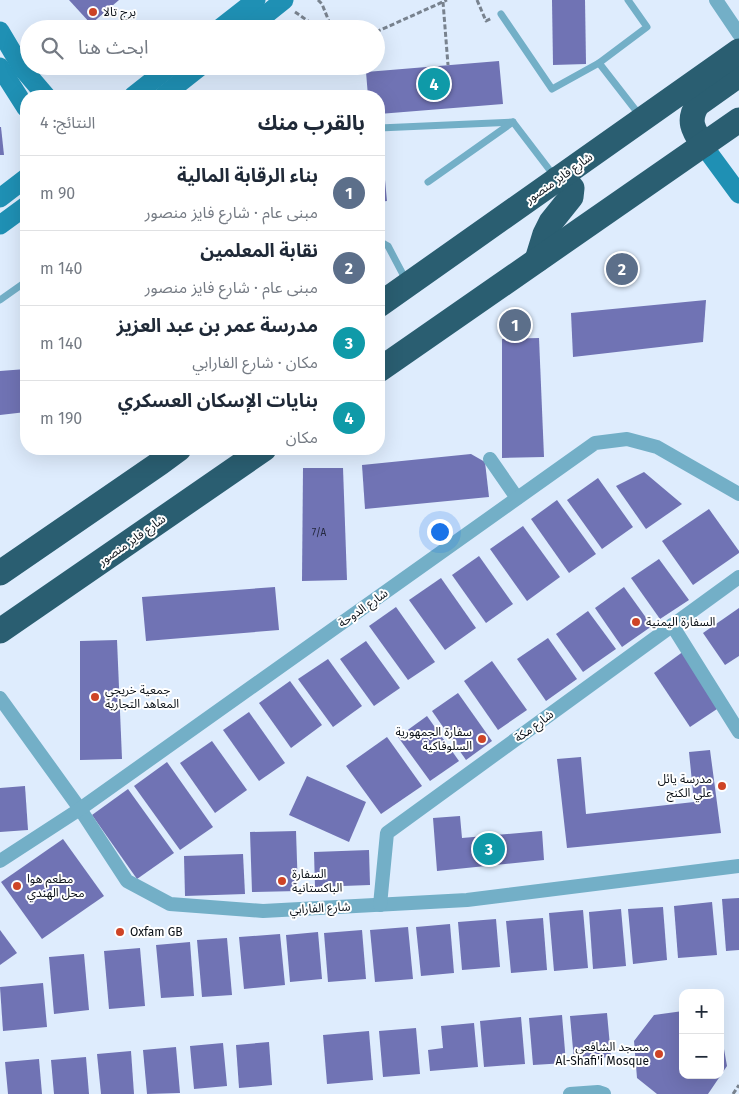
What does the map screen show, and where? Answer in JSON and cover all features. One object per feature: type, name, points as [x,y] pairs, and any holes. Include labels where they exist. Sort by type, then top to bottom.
[{"type":"highway","name":"شارع فايز منصور","points":[[385,301],[739,51]]},
{"type":"highway","points":[[703,145],[692,126],[694,110],[698,104],[739,76]]},
{"type":"highway","points":[[385,366],[739,120]]},
{"type":"highway","points":[[537,260],[551,222],[571,196],[572,188],[557,179]]},
{"type":"highway","name":"شارع فايز منصور","points":[[0,631],[255,455]]},
{"type":"highway","points":[[0,573],[166,456]]},
{"type":"main road","points":[[230,20],[256,0]]},
{"type":"main road","points":[[259,20],[284,0]]},
{"type":"main road","points":[[0,31],[20,65]]},
{"type":"main road","points":[[0,67],[20,99]]},
{"type":"main road","points":[[28,75],[41,90]]},
{"type":"main road","points":[[141,90],[160,75]]},
{"type":"main road","points":[[171,90],[190,75]]},
{"type":"main road","points":[[703,145],[739,194]]},
{"type":"main road","points":[[0,198],[20,183]]},
{"type":"main road","points":[[0,225],[20,210]]},
{"type":"street","points":[[716,0],[739,34]]},
{"type":"street","name":"شارع الدوحة","points":[[0,861],[80,809],[595,443],[627,439],[657,448],[739,494]]},
{"type":"street","points":[[490,459],[517,498]]},
{"type":"street","name":"شارع مكة","points":[[380,905],[387,833],[739,577]]},
{"type":"street","points":[[672,625],[739,732]]},
{"type":"street","name":"شارع الفارابي","points":[[0,698],[80,809],[127,881],[170,904],[263,911],[468,900],[739,866]]},
{"type":"street","points":[[570,1094],[598,1092],[604,1094]]},
{"type":"lane","points":[[501,14],[552,89],[599,63],[647,27],[628,0]]},
{"type":"lane","points":[[599,63],[642,119]]},
{"type":"lane","points":[[513,122],[557,179]]},
{"type":"lane","points":[[385,128],[513,122]]},
{"type":"lane","points":[[428,182],[513,122]]},
{"type":"lane","points":[[385,244],[388,246],[408,284]]},
{"type":"lane","points":[[0,300],[20,286]]},
{"type":"path","points":[[318,0],[322,4],[328,20]]},
{"type":"path","points":[[477,0],[486,21]]},
{"type":"path","points":[[385,28],[445,1],[448,65]]},
{"type":"path","points":[[733,1094],[739,1085]]},
{"type":"building","name":"برج تالا","points":[[69,0],[119,0],[96,20],[87,20]]},
{"type":"building","points":[[552,0],[585,0],[586,64],[553,65]]},
{"type":"building","points":[[499,61],[503,104],[385,114],[385,90],[368,90],[366,75],[385,75],[385,70]]},
{"type":"building","points":[[1,127],[4,155],[0,155]]},
{"type":"building","points":[[385,180],[387,201],[385,201]]},
{"type":"building","points":[[706,300],[703,342],[573,357],[571,313]]},
{"type":"building","points":[[539,338],[544,457],[502,458],[502,339]]},
{"type":"building","points":[[20,369],[20,413],[0,415],[0,371]]},
{"type":"building","points":[[471,454],[485,462],[489,497],[365,509],[362,465]]},
{"type":"building","points":[[303,468],[343,468],[347,580],[302,581]]},
{"type":"building","points":[[644,472],[682,504],[646,529],[616,486]]},
{"type":"building","points":[[598,478],[633,527],[602,549],[567,500]]},
{"type":"building","points":[[557,500],[596,554],[569,573],[531,519]]},
{"type":"building","points":[[709,509],[739,553],[693,585],[662,541]]},
{"type":"building","points":[[523,526],[560,577],[527,601],[490,549]]},
{"type":"building","points":[[479,556],[513,604],[486,623],[452,575]]},
{"type":"building","points":[[659,559],[689,600],[660,619],[631,578]]},
{"type":"building","points":[[441,578],[476,628],[445,650],[409,600]]},
{"type":"building","points":[[275,587],[279,630],[146,641],[142,597]]},
{"type":"building","points":[[624,587],[652,626],[622,647],[595,608]]},
{"type":"building","points":[[396,607],[435,662],[408,680],[369,626]]},
{"type":"building","points":[[739,608],[739,656],[725,665],[703,633]]},
{"type":"building","points":[[588,611],[616,649],[583,672],[556,634]]},
{"type":"building","points":[[548,638],[577,679],[546,701],[517,659]]},
{"type":"building","points":[[117,640],[122,759],[80,760],[80,641]]},
{"type":"building","points":[[366,641],[400,688],[374,706],[340,659]]},
{"type":"building","points":[[684,651],[720,707],[690,727],[654,673]]},
{"type":"building","points":[[328,659],[362,706],[333,727],[298,679]]},
{"type":"building","points":[[492,661],[527,710],[498,730],[464,681]]},
{"type":"building","points":[[290,681],[322,725],[291,748],[259,703]]},
{"type":"building","points":[[458,693],[492,741],[466,760],[432,711]]},
{"type":"building","points":[[249,712],[285,763],[259,781],[223,730]]},
{"type":"building","points":[[427,716],[459,761],[430,781],[398,737]]},
{"type":"building","points":[[387,737],[422,786],[381,814],[346,766]]},
{"type":"building","points":[[212,741],[247,790],[215,813],[180,763]]},
{"type":"building","points":[[710,750],[721,833],[567,848],[557,759],[581,757],[586,814],[694,802],[689,752]]},
{"type":"building","points":[[167,762],[213,827],[180,850],[134,786]]},
{"type":"building","points":[[307,776],[366,802],[349,842],[289,815]]},
{"type":"building","points":[[25,786],[28,830],[0,832],[0,788]]},
{"type":"building","points":[[128,789],[174,853],[137,879],[92,815]]},
{"type":"building","points":[[460,816],[462,838],[542,831],[544,860],[437,871],[433,818]]},
{"type":"building","points":[[296,831],[298,891],[252,892],[250,832]]},
{"type":"building","points":[[63,839],[104,896],[42,939],[1,882]]},
{"type":"building","points":[[369,850],[370,885],[315,887],[314,852]]},
{"type":"building","points":[[243,854],[245,894],[185,896],[184,856]]},
{"type":"building","points":[[739,898],[739,950],[726,951],[722,899]]},
{"type":"building","points":[[712,902],[717,955],[678,958],[674,906]]},
{"type":"building","points":[[663,907],[667,960],[633,964],[628,909]]},
{"type":"building","points":[[621,909],[626,966],[593,969],[589,912]]},
{"type":"building","points":[[583,910],[588,968],[554,971],[549,913]]},
{"type":"building","points":[[543,918],[547,970],[511,973],[506,921]]},
{"type":"building","points":[[496,919],[500,967],[462,970],[458,922]]},
{"type":"building","points":[[450,924],[454,973],[421,976],[416,927]]},
{"type":"building","points":[[408,927],[413,979],[375,982],[370,930]]},
{"type":"building","points":[[0,930],[17,953],[0,965]]},
{"type":"building","points":[[362,930],[366,979],[328,982],[324,933]]},
{"type":"building","points":[[318,932],[322,979],[290,982],[286,935]]},
{"type":"building","points":[[280,934],[285,985],[244,989],[239,937]]},
{"type":"building","points":[[227,938],[232,995],[202,997],[197,940]]},
{"type":"building","points":[[190,942],[194,996],[161,998],[156,945]]},
{"type":"building","points":[[140,948],[145,1006],[109,1009],[104,951]]},
{"type":"building","points":[[84,954],[89,1010],[54,1014],[49,957]]},
{"type":"building","points":[[43,983],[47,1027],[3,1031],[0,987]]},
{"type":"building","name":"مسجد الشافعي Al-Shafi'i Mosque","points":[[679,1012],[679,1079],[718,1079],[708,1094],[657,1094],[637,1078],[634,1041],[654,1015]]},
{"type":"building","points":[[607,1013],[611,1057],[574,1060],[570,1016]]},
{"type":"building","points":[[562,1015],[566,1063],[533,1065],[529,1018]]},
{"type":"building","points":[[521,1017],[525,1064],[484,1067],[480,1021]]},
{"type":"building","points":[[474,1023],[478,1067],[430,1071],[428,1050],[443,1048],[441,1026]]},
{"type":"building","points":[[416,1028],[420,1074],[383,1077],[379,1031]]},
{"type":"building","points":[[369,1031],[373,1080],[327,1084],[323,1035]]},
{"type":"building","points":[[269,1042],[272,1085],[239,1088],[236,1045]]},
{"type":"building","points":[[223,1043],[227,1086],[194,1089],[190,1046]]},
{"type":"building","points":[[176,1047],[180,1093],[147,1094],[143,1050]]},
{"type":"building","name":"مسجد الشافعي Al-Shafi'i Mosque","points":[[724,1049],[727,1066],[724,1070]]},
{"type":"building","points":[[131,1051],[134,1094],[101,1094],[97,1054]]},
{"type":"building","points":[[86,1057],[89,1094],[54,1094],[51,1060]]},
{"type":"building","points":[[39,1059],[42,1094],[8,1094],[5,1062]]},
{"type":"place","name":"برج تالا","points":[[93,12]]},
{"type":"place","name":"بنايات الإسكان العسكري","points":[[434,84]]},
{"type":"place","name":"نقابة المعلمين","points":[[622,269]]},
{"type":"place","name":"بناء الرقابة المالية","points":[[515,325]]},
{"type":"place","name":"السفارة اليمنية","points":[[636,622]]},
{"type":"place","name":"جمعية خريجي المعاهد التجارية","points":[[95,697]]},
{"type":"place","name":"سفارة الجمهورية السلوفاكية","points":[[482,739]]},
{"type":"place","name":"مدرسة يائل علي الكنج","points":[[722,786]]},
{"type":"place","name":"مدرسة عمر بن عبد العزيز","points":[[489,849]]},
{"type":"place","name":"السفارة الباكستانية","points":[[282,881]]},
{"type":"place","name":"مطعم هوا محل الهندي","points":[[17,886]]},
{"type":"place","name":"Oxfam GB","points":[[120,932]]},
{"type":"place","name":"مسجد الشافعي Al-Shafi'i Mosque","points":[[659,1054]]}]
